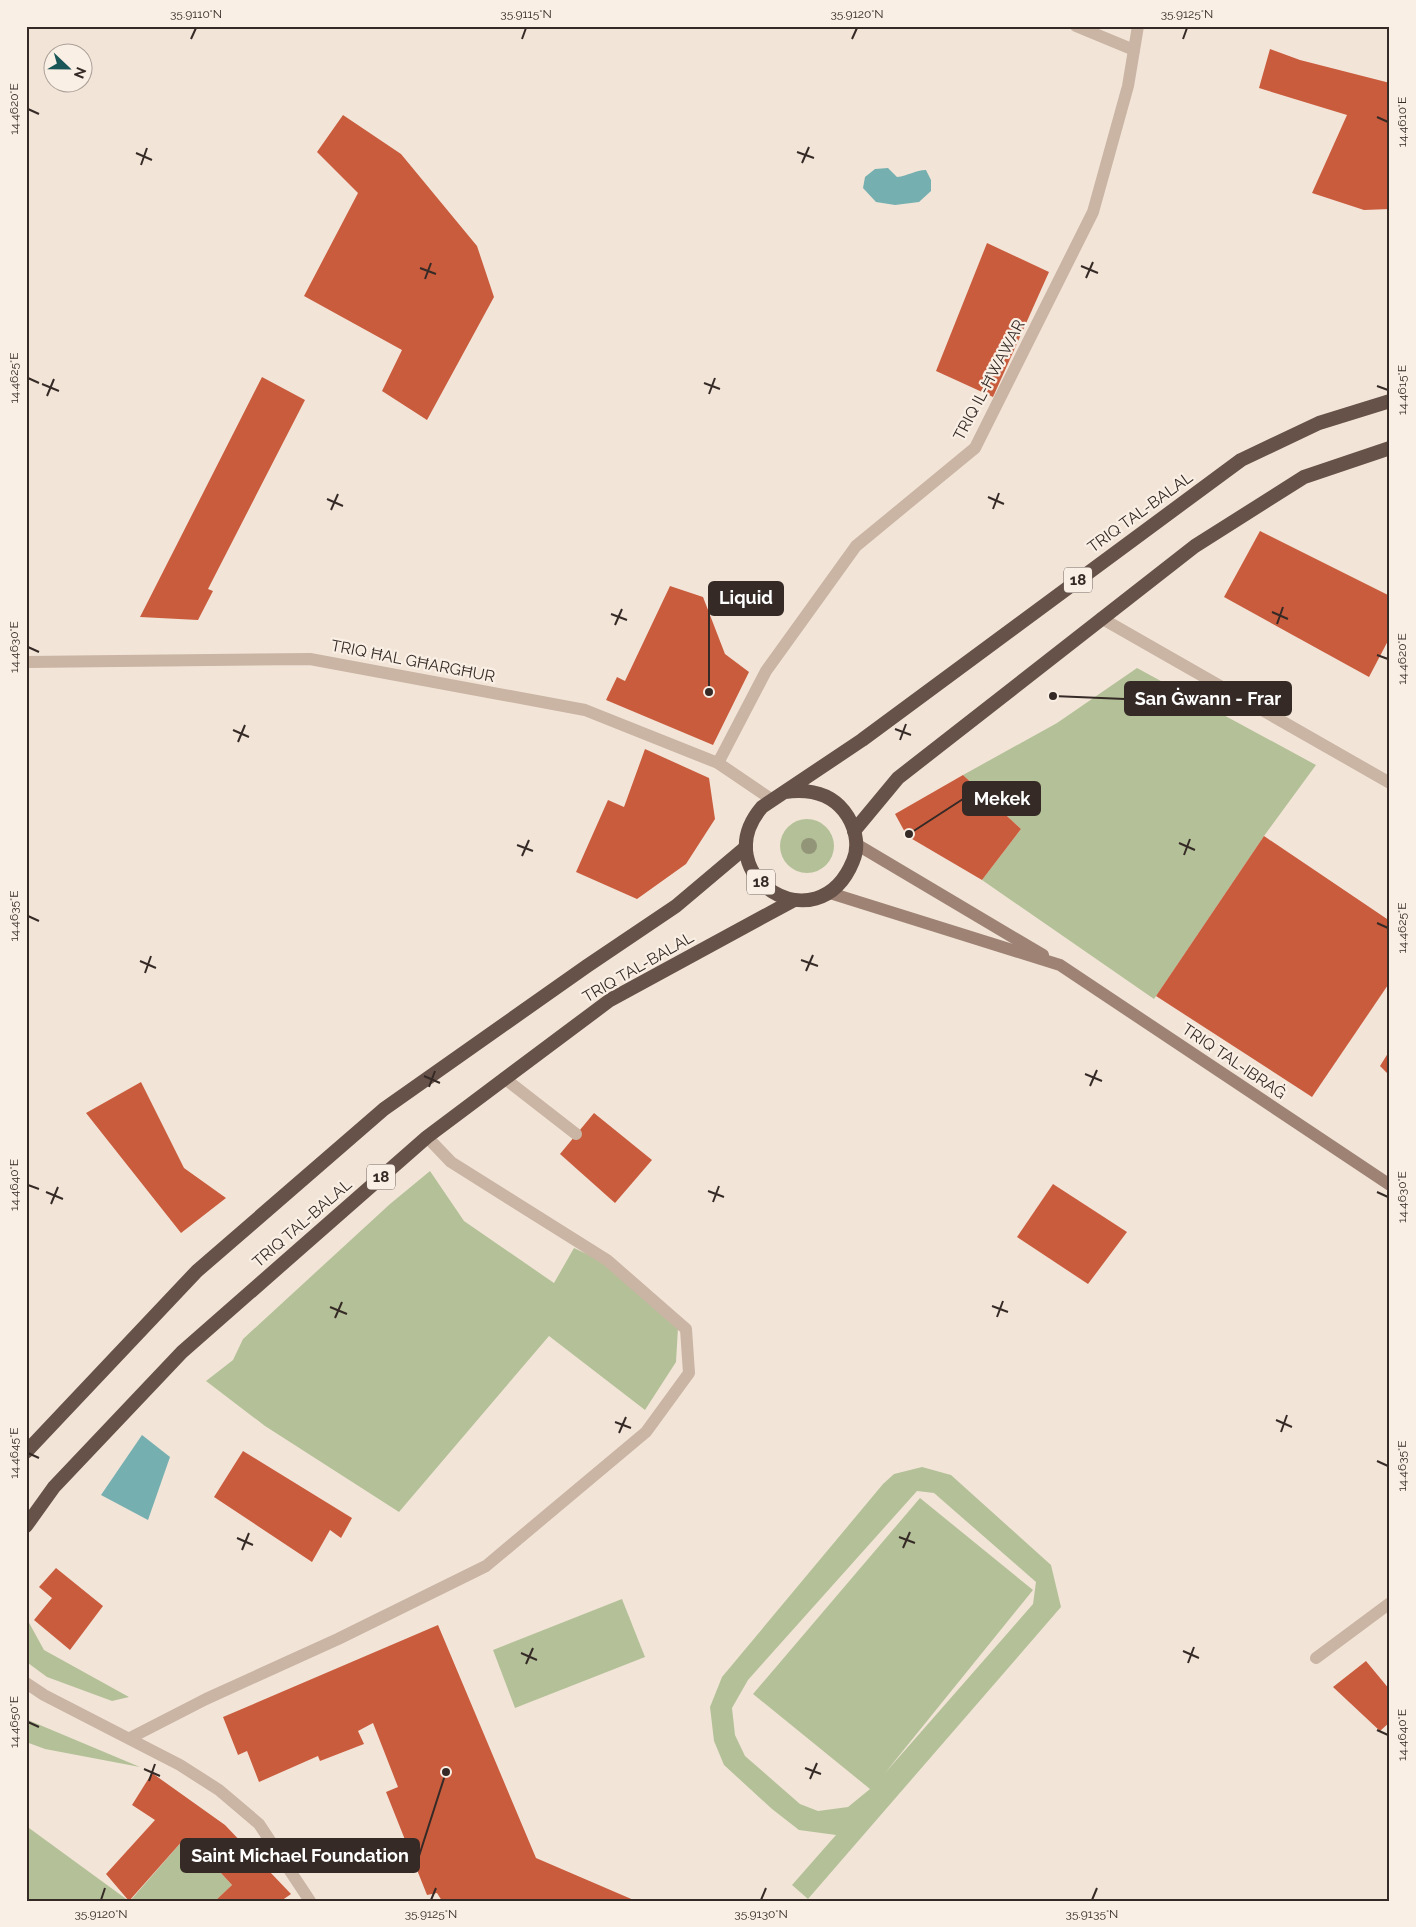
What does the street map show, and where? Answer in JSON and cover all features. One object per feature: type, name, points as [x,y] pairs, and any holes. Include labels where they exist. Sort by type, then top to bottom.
[{"type":"highway","name":"TRIQ TAL-BALAL","points":[[785,792],[800,790],[828,797],[849,818],[855,837],[855,857],[847,878],[830,893],[813,900],[794,900],[779,896],[766,888],[755,876],[748,862],[746,847],[749,827],[755,816],[771,799],[785,792],[862,740],[1242,460],[1319,423],[1390,401]]},
{"type":"highway","name":"TRIQ TAL-BALAL","points":[[855,837],[898,778],[1195,546],[1304,477],[1390,448]]},
{"type":"highway","name":"TRIQ TAL-BALAL","points":[[26,1452],[197,1270],[384,1109],[587,966],[676,906],[746,847]]},
{"type":"highway","name":"TRIQ TAL-BALAL","points":[[26,1526],[54,1487],[182,1352],[427,1136],[610,1000],[794,900]]},
{"type":"main road","name":"TRIQ TAL-IBRAĠ","points":[[855,837],[1060,965],[1390,1185]]},
{"type":"main road","name":"TRIQ TAL-IBRAĠ","points":[[830,893],[1060,965]]},
{"type":"street","points":[[1076,26],[1134,50]]},
{"type":"street","name":"TRIQ IL-ĦWAWAR","points":[[718,763],[766,671],[856,546],[975,448],[1093,212],[1128,86],[1138,26]]},
{"type":"street","points":[[1101,618],[1390,783]]},
{"type":"street","name":"TRIQ ĦAL GĦARGĦUR","points":[[26,662],[310,659],[585,710],[718,763],[771,799]]},
{"type":"street","points":[[504,1078],[576,1134]]},
{"type":"street","points":[[130,1738],[206,1699],[338,1639],[486,1566],[646,1432],[689,1373],[686,1329],[607,1260],[452,1162],[427,1136]]},
{"type":"street","points":[[1316,1658],[1390,1603]]},
{"type":"street","points":[[26,1683],[180,1765],[219,1790],[259,1824],[310,1901]]},
{"type":"green space","points":[[1137,668],[1316,765],[1264,836],[1154,999],[982,880],[1021,829],[963,775],[1057,723]]},
{"type":"green space","points":[[807,819],[817,821],[826,827],[832,836],[834,846],[832,856],[826,865],[817,871],[807,873],[797,871],[788,865],[782,856],[780,846],[782,836],[788,827],[797,821]]},
{"type":"green space","points":[[430,1171],[464,1221],[554,1283],[574,1248],[604,1262],[678,1328],[676,1362],[645,1410],[549,1336],[399,1512],[265,1426],[206,1381],[233,1360],[243,1339],[390,1204]]},
{"type":"green space","points":[[922,1467],[951,1475],[1051,1565],[1061,1607],[808,1899],[792,1885],[836,1835],[799,1830],[772,1809],[724,1765],[714,1741],[710,1707],[722,1677],[883,1484],[894,1474]],"holes":[[[917,1491],[934,1493],[1036,1582],[1033,1604],[885,1773],[1033,1590],[920,1498],[753,1694],[870,1789],[848,1807],[818,1811],[800,1804],[745,1756],[735,1735],[732,1708],[748,1680]]]},
{"type":"green space","points":[[622,1599],[645,1657],[515,1708],[493,1650]]},
{"type":"green space","points":[[26,1603],[27,1619],[44,1650],[129,1697],[112,1701],[47,1677],[28,1663],[26,1660]]},
{"type":"green space","points":[[26,1719],[140,1767],[45,1749],[26,1742]]},
{"type":"green space","points":[[26,1827],[29,1828],[129,1901],[26,1901]]},
{"type":"green space","points":[[184,1839],[209,1860],[232,1885],[215,1901],[130,1901]]},
{"type":"water","points":[[888,168],[897,177],[926,170],[931,180],[931,191],[919,202],[895,205],[876,202],[863,188],[865,177],[875,169]]},
{"type":"water","points":[[142,1435],[170,1457],[148,1520],[101,1495]]},
{"type":"building","points":[[1270,49],[1300,60],[1390,83],[1390,209],[1364,210],[1312,193],[1347,115],[1259,88]]},
{"type":"building","points":[[343,115],[401,154],[477,246],[494,297],[427,420],[382,391],[402,350],[304,296],[358,193],[317,152]]},
{"type":"building","points":[[987,243],[1049,272],[993,397],[936,371]]},
{"type":"building","points":[[262,377],[305,400],[208,589],[213,591],[198,620],[140,617]]},
{"type":"building","points":[[1260,531],[1390,596],[1390,637],[1369,677],[1224,597]]},
{"type":"building","points":[[670,586],[703,597],[725,654],[749,672],[713,745],[606,700],[617,677],[625,681]]},
{"type":"building","points":[[645,749],[709,778],[715,819],[686,864],[637,899],[576,872],[608,800],[624,807]]},
{"type":"building","points":[[963,775],[1021,829],[982,880],[907,836],[895,814]]},
{"type":"building","points":[[1264,836],[1390,921],[1390,982],[1312,1097],[1156,996]]},
{"type":"building","points":[[1390,1050],[1390,1076],[1380,1066]]},
{"type":"building","points":[[141,1082],[184,1168],[226,1198],[181,1233],[86,1113]]},
{"type":"building","points":[[594,1113],[652,1160],[615,1203],[560,1154]]},
{"type":"building","points":[[1053,1184],[1127,1232],[1088,1284],[1017,1237]]},
{"type":"building","points":[[243,1451],[352,1518],[341,1538],[330,1530],[312,1562],[214,1497]]},
{"type":"building","points":[[56,1568],[103,1606],[70,1650],[34,1620],[52,1598],[39,1587]]},
{"type":"building","points":[[438,1625],[536,1858],[636,1901],[442,1901],[437,1893],[427,1895],[386,1792],[398,1787],[373,1723],[358,1731],[364,1744],[320,1761],[318,1756],[259,1782],[247,1751],[238,1755],[223,1717]]},
{"type":"building","points":[[1366,1661],[1390,1690],[1390,1722],[1380,1731],[1333,1687]]},
{"type":"building","points":[[152,1773],[225,1825],[291,1894],[281,1901],[215,1901],[232,1885],[209,1860],[184,1839],[129,1901],[106,1874],[155,1820],[132,1805]]},
{"type":"place","name":"Liquid","points":[[709,692]]},
{"type":"place","name":"San Ġwann - Frar","points":[[1053,696]]},
{"type":"place","name":"Mekek","points":[[909,834]]},
{"type":"place","name":"Saint Michael Foundation","points":[[446,1772]]}]
